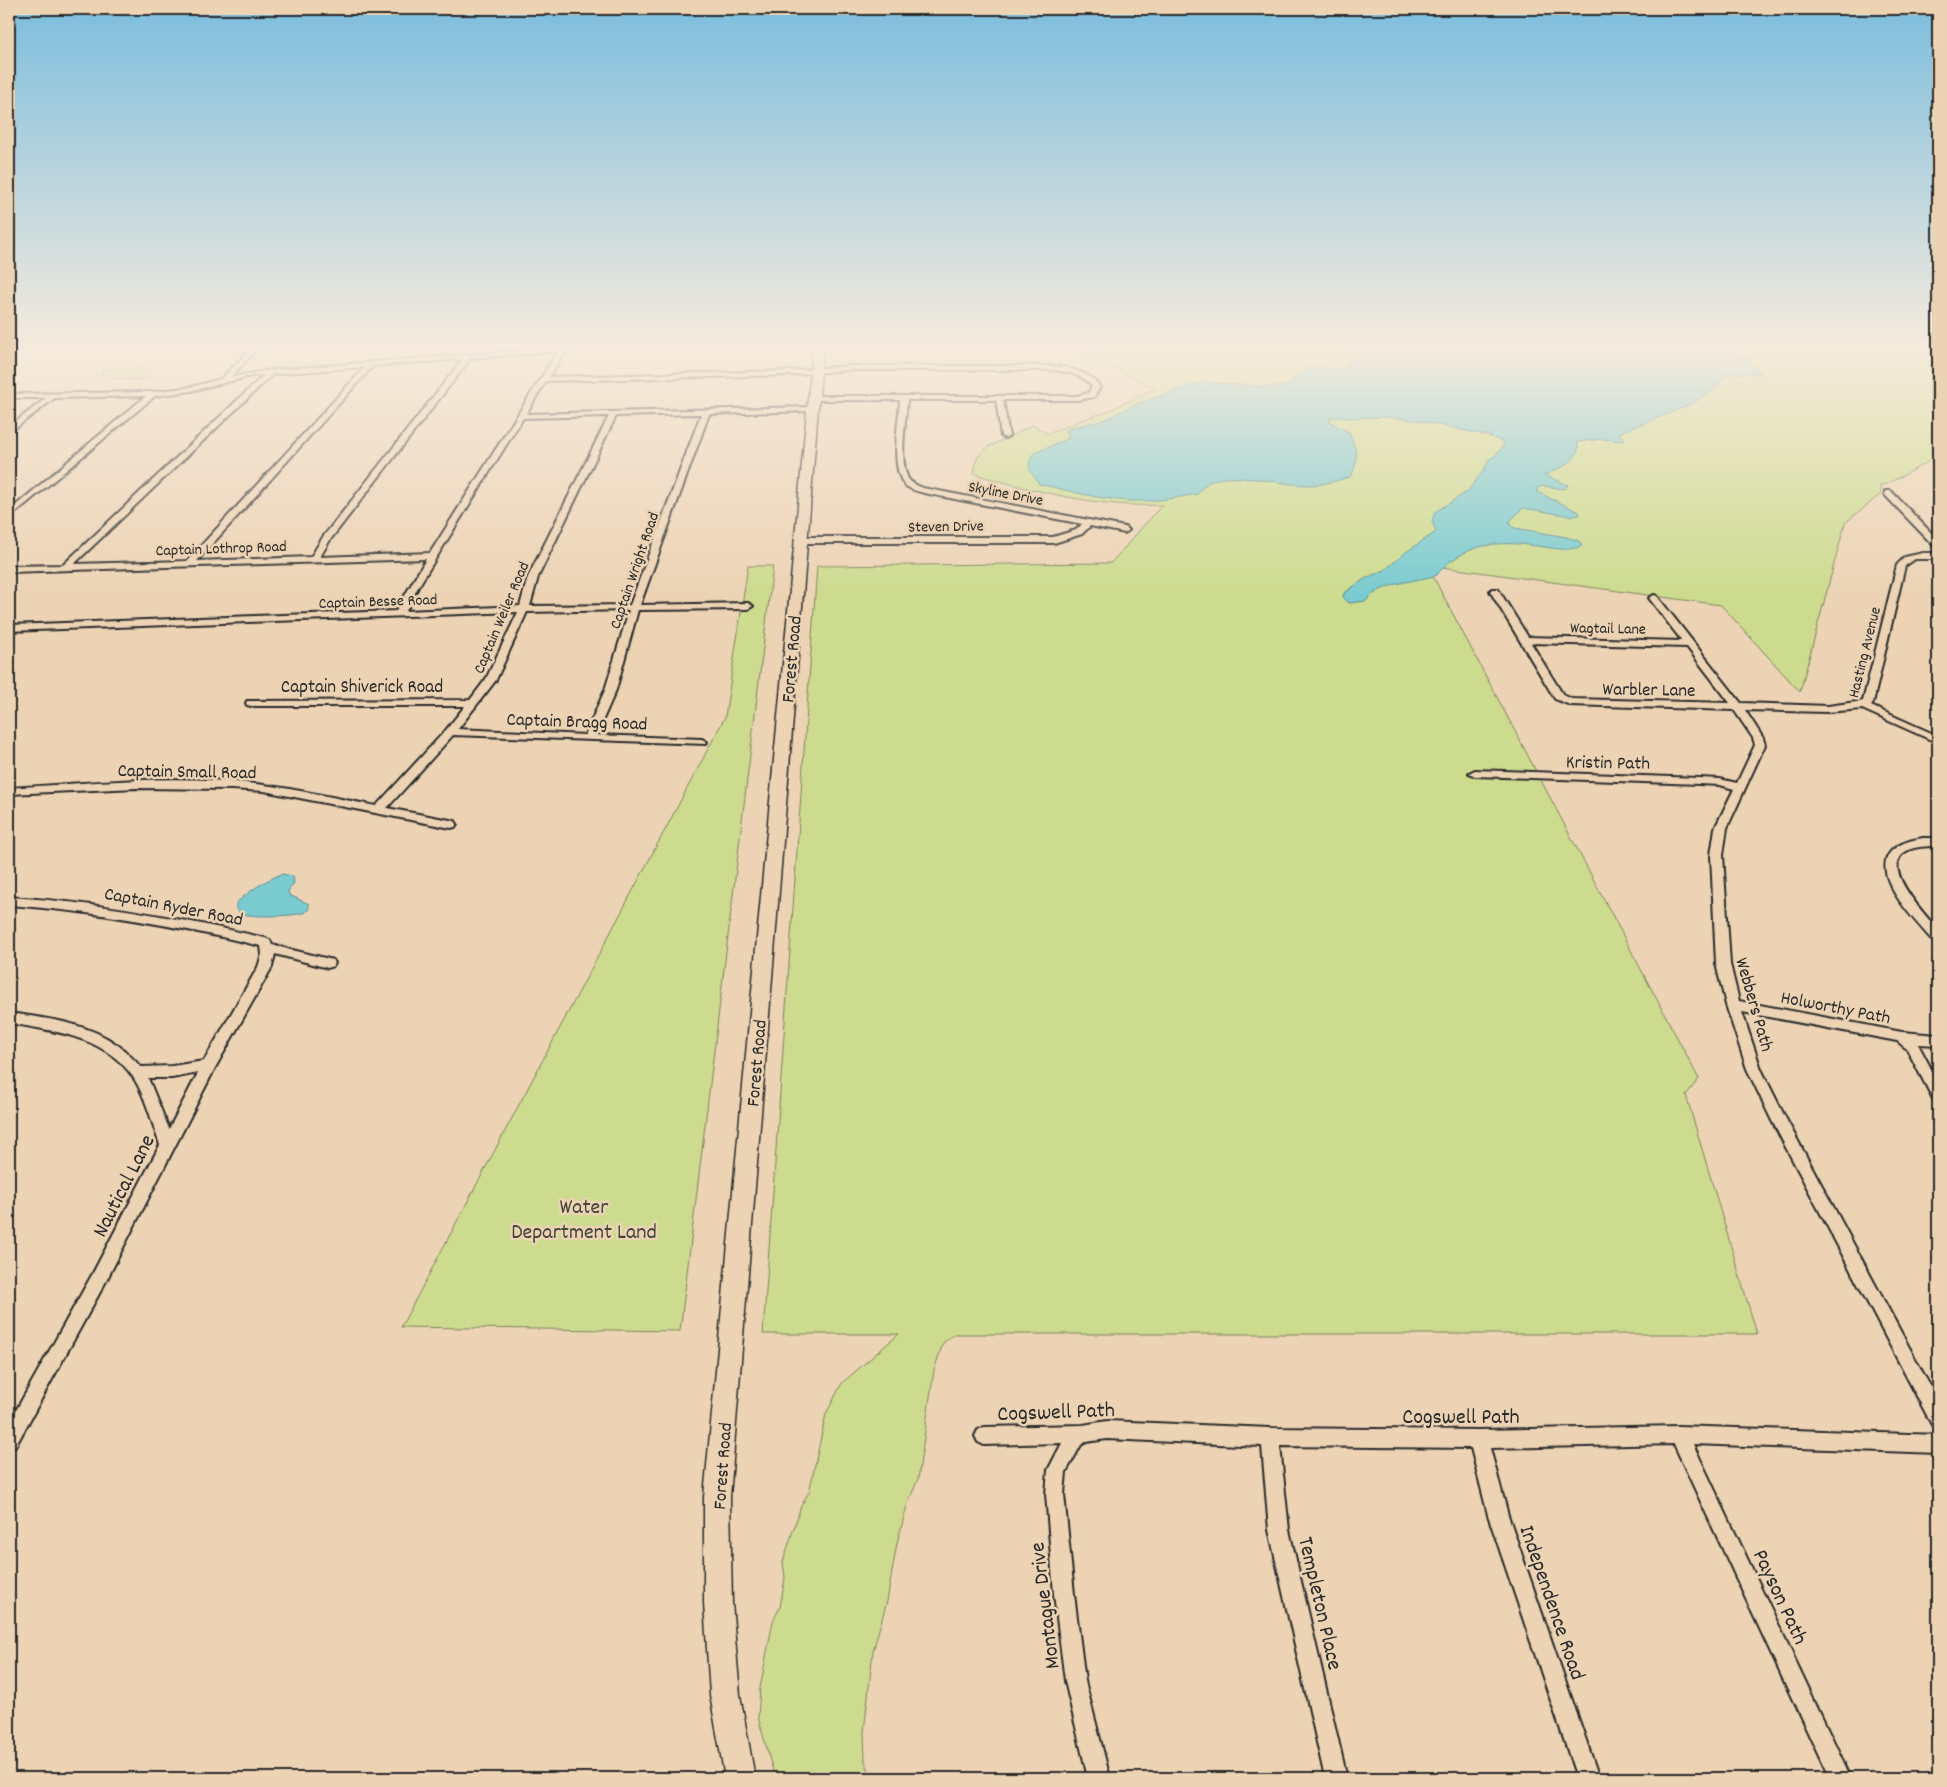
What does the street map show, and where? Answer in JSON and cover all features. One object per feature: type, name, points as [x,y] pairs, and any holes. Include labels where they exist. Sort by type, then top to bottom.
[{"type":"main road","name":"Forest Road","points":[[740,1778],[725,1695],[718,1603],[717,1497],[811,430]]},
{"type":"street","points":[[9,515],[110,430]]},
{"type":"street","points":[[66,567],[210,430]]},
{"type":"street","points":[[190,563],[311,430]]},
{"type":"street","points":[[314,559],[326,539],[411,430]]},
{"type":"street","points":[[399,615],[412,587],[434,556],[512,430]]},
{"type":"street","name":"Captain Weiler Road","points":[[379,810],[450,732],[491,680],[524,609],[533,576],[606,430]]},
{"type":"street","name":"Captain Wright Road","points":[[589,738],[601,718],[608,699],[634,607],[699,430]]},
{"type":"street","name":"Skyline Drive","points":[[900,430],[903,475],[912,486],[931,492],[1125,530]]},
{"type":"street","points":[[1004,430],[1005,436]]},
{"type":"street","points":[[1888,494],[1938,546]]},
{"type":"street","name":"Steven Drive","points":[[801,540],[1054,540],[1079,532],[1088,524]]},
{"type":"street","name":"Captain Lothrop Road","points":[[9,569],[434,556]]},
{"type":"street","name":"Hasting Avenue","points":[[1863,706],[1868,703],[1901,565],[1904,561],[1915,556],[1938,556]]},
{"type":"street","name":"Warbler Lane","points":[[1495,591],[1560,697],[1570,702],[1828,709],[1863,706]]},
{"type":"street","name":"Webbers Path","points":[[1654,598],[1738,707],[1758,738],[1760,745],[1721,828],[1717,855],[1723,964],[1733,1006],[1754,1069],[1778,1119],[1938,1419]]},
{"type":"street","name":"Captain Besse Road","points":[[9,628],[524,609],[748,606]]},
{"type":"street","name":"Wagtail Lane","points":[[1525,640],[1689,644]]},
{"type":"street","name":"Captain Shiverick Road","points":[[251,703],[473,703]]},
{"type":"street","name":"Hasting Avenue","points":[[1863,706],[1938,740]]},
{"type":"street","name":"Captain Bragg Road","points":[[450,732],[702,742]]},
{"type":"street","name":"Kristin Path","points":[[1475,774],[1700,781],[1720,782],[1741,787]]},
{"type":"street","name":"Captain Small Road","points":[[9,791],[220,784],[264,788],[451,824]]},
{"type":"street","points":[[1938,842],[1911,844],[1895,852],[1889,862],[1890,875],[1900,891],[1938,938]]},
{"type":"street","name":"Captain Ryder Road","points":[[9,901],[67,904],[165,920],[264,943],[268,948],[328,963]]},
{"type":"street","name":"Nautical Lane","points":[[9,1441],[99,1278],[209,1066],[265,967],[270,954],[268,948]]},
{"type":"street","name":"Holworthy Path","points":[[1733,1006],[1902,1037],[1938,1040]]},
{"type":"street","points":[[9,1018],[51,1026],[83,1035],[112,1049],[138,1073],[148,1093],[168,1146]]},
{"type":"street","points":[[1902,1037],[1912,1045],[1938,1095]]},
{"type":"street","points":[[138,1073],[172,1072],[209,1066]]},
{"type":"street","name":"Cogswell Path","points":[[984,1436],[1083,1434],[1107,1430],[1270,1437],[1478,1439],[1679,1435],[1938,1444]]},
{"type":"street","name":"Montague Drive","points":[[1083,1434],[1075,1440],[1057,1470],[1054,1494],[1075,1681],[1099,1778]]},
{"type":"street","name":"Payson Path","points":[[1679,1435],[1840,1778]]},
{"type":"street","name":"Templeton Place","points":[[1270,1437],[1279,1530],[1336,1778]]},
{"type":"street","name":"Independence Road","points":[[1478,1439],[1498,1514],[1588,1778]]},
{"type":"green space","points":[[1022,430],[1042,430],[1048,434],[1057,430],[1938,430],[1938,458],[1880,486],[1881,494],[1845,523],[1800,692],[1721,605],[1427,565],[1699,1079],[1686,1095],[1757,1334],[954,1334],[943,1343],[934,1370],[918,1479],[908,1503],[897,1543],[887,1601],[873,1651],[864,1732],[865,1761],[872,1778],[775,1778],[758,1717],[760,1688],[773,1621],[780,1607],[785,1578],[783,1562],[801,1506],[809,1492],[826,1414],[842,1383],[899,1334],[763,1334],[817,566],[1111,563],[1162,505],[1115,504],[1091,501],[1044,492],[974,474],[977,458],[988,447]]},
{"type":"green space","name":"Water Department Land","points":[[748,566],[773,566],[680,1331],[401,1327],[725,717]]},
{"type":"water","points":[[1066,430],[1346,430],[1349,432],[1354,444],[1356,460],[1350,477],[1324,484],[1297,485],[1254,479],[1225,478],[1213,480],[1205,485],[1198,494],[1170,499],[1128,501],[1102,498],[1039,484],[1029,467],[1033,454],[1067,439],[1069,436]]},
{"type":"water","points":[[1463,430],[1625,430],[1618,433],[1624,438],[1624,441],[1602,439],[1577,442],[1577,454],[1573,459],[1562,467],[1544,475],[1568,485],[1565,489],[1542,486],[1537,488],[1537,492],[1579,512],[1580,515],[1571,516],[1523,508],[1509,522],[1515,528],[1566,537],[1579,541],[1582,546],[1563,549],[1513,544],[1484,546],[1464,553],[1446,565],[1437,575],[1389,586],[1372,595],[1366,601],[1349,603],[1343,597],[1344,593],[1366,578],[1385,570],[1406,552],[1436,532],[1432,521],[1435,512],[1467,492],[1484,470],[1489,459],[1495,456],[1504,445],[1503,442],[1489,436]]},
{"type":"water","points":[[282,874],[293,876],[294,883],[288,891],[289,895],[309,904],[307,911],[295,914],[265,916],[243,914],[236,909],[236,903],[247,894]]}]
